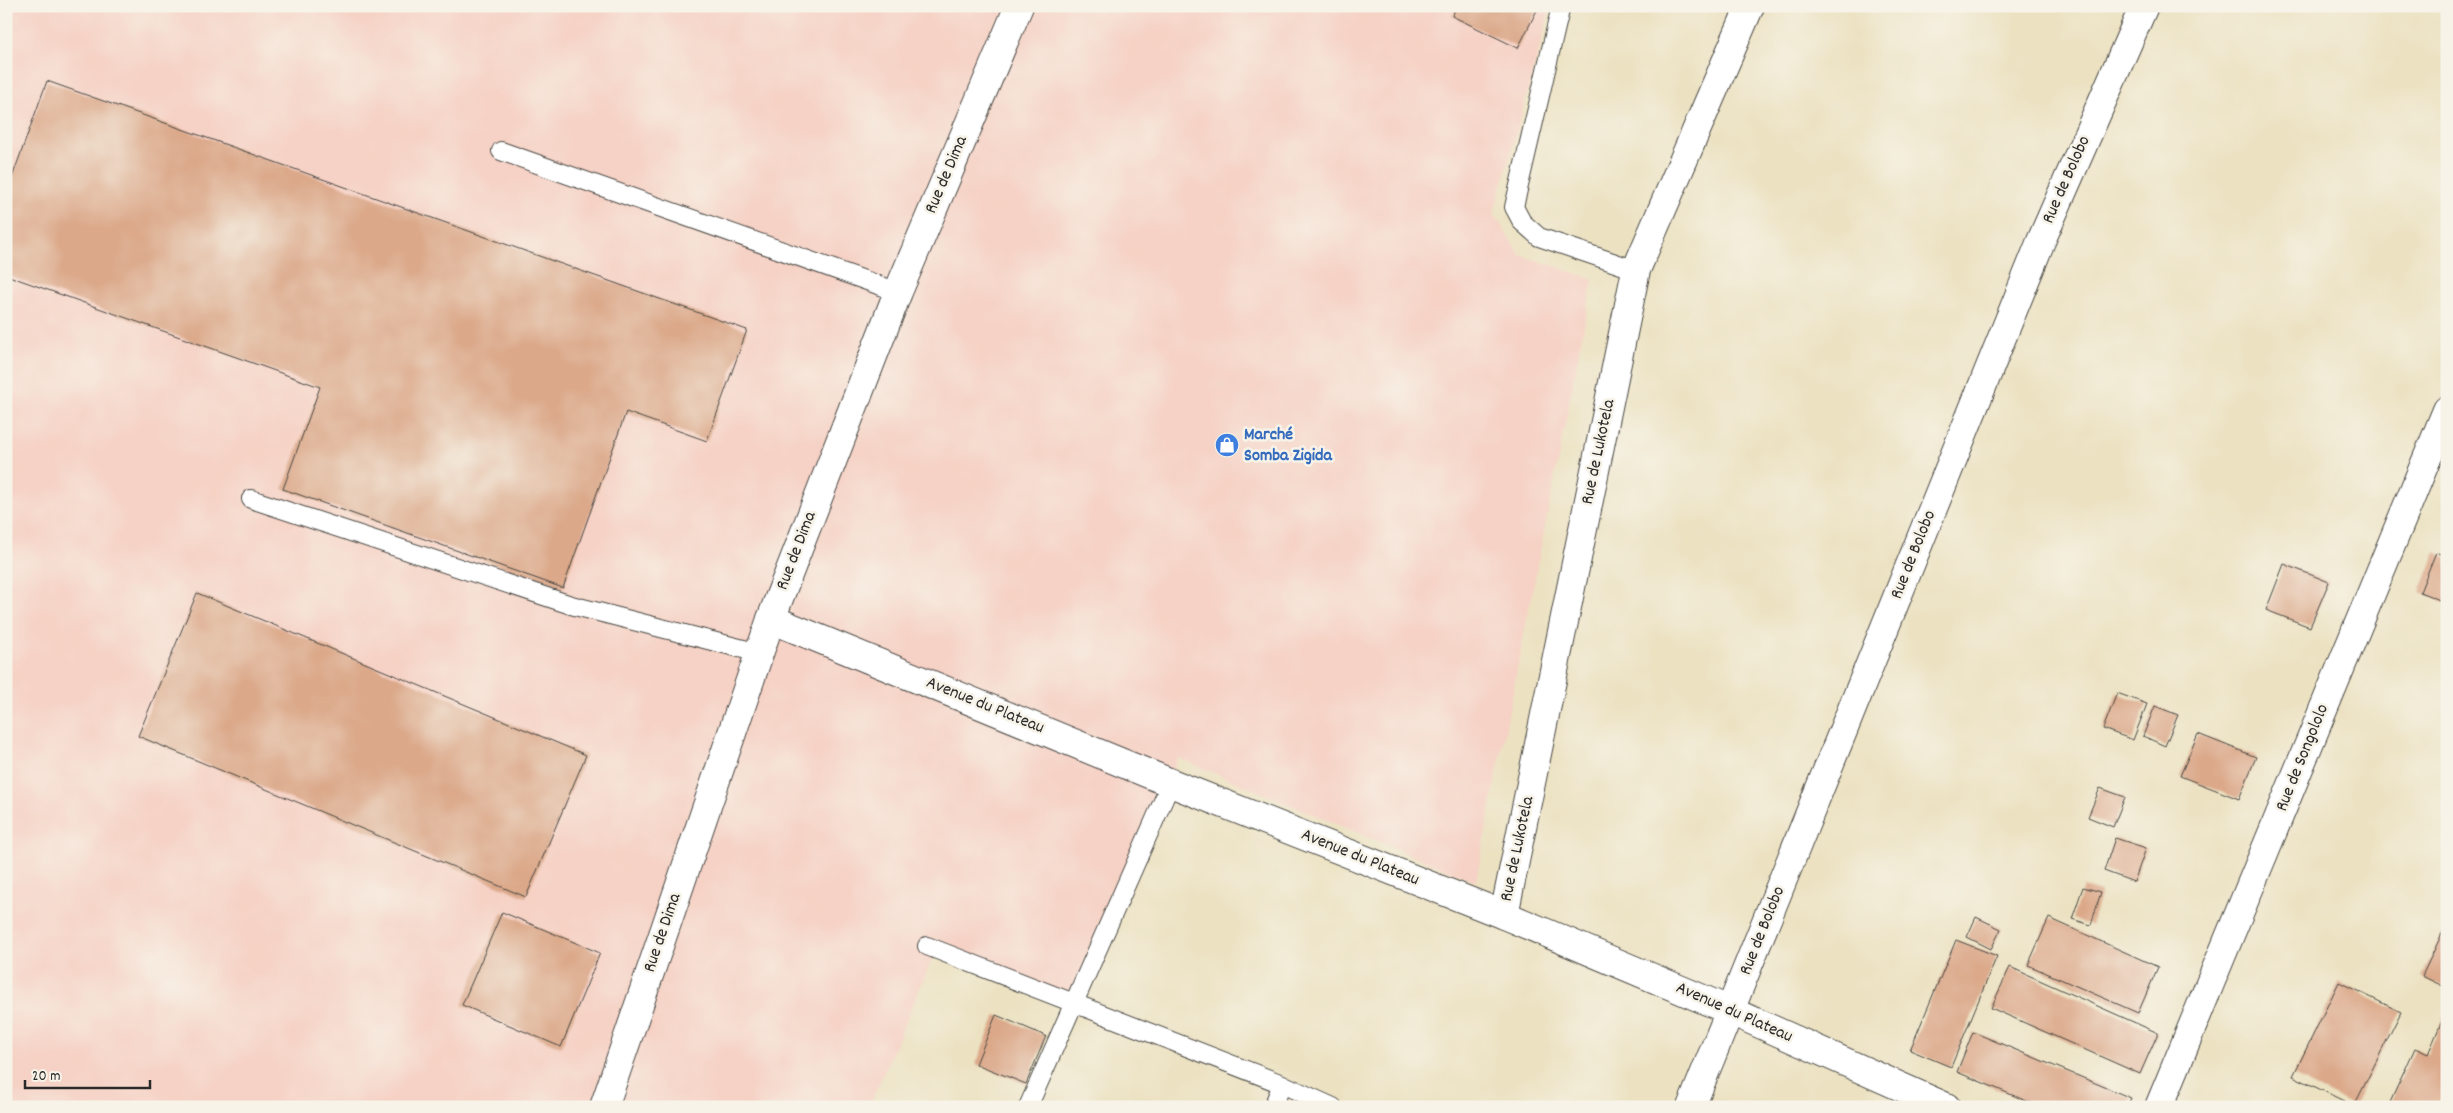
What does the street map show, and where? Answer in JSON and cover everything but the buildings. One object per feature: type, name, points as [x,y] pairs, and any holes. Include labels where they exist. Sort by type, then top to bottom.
[{"type":"street","name":"Rue de Dima","points":[[604,1107],[771,619],[898,292],[1019,6]]},
{"type":"street","name":"Rue de Lukotela","points":[[1504,915],[1636,270],[1750,6]]},
{"type":"street","name":"Rue de Bolobo","points":[[1691,1107],[2041,241],[2144,6]]},
{"type":"street","name":"Rue de Songololo","points":[[2159,1107],[2447,410]]},
{"type":"street","name":"Avenue du Plateau","points":[[771,619],[1171,783],[1504,915],[1731,1011],[1946,1107]]},
{"type":"lane","points":[[1561,6],[1514,207],[1522,222],[1539,237],[1636,270]]},
{"type":"lane","points":[[501,151],[898,292]]},
{"type":"lane","points":[[251,499],[571,605],[759,653]]},
{"type":"lane","points":[[1028,1107],[1171,783]]},
{"type":"lane","points":[[927,946],[1282,1084],[1333,1107]]},
{"type":"lane","points":[[1273,1107],[1282,1084]]},
{"type":"shaded area","points":[[6,6],[1551,6],[1494,214],[1520,255],[1593,279],[1476,882],[1178,758],[1156,815],[1073,1004],[937,948],[869,1107],[6,1107]]},
{"type":"place","name":"Marché Somba Zigida","points":[[1227,445]]}]
